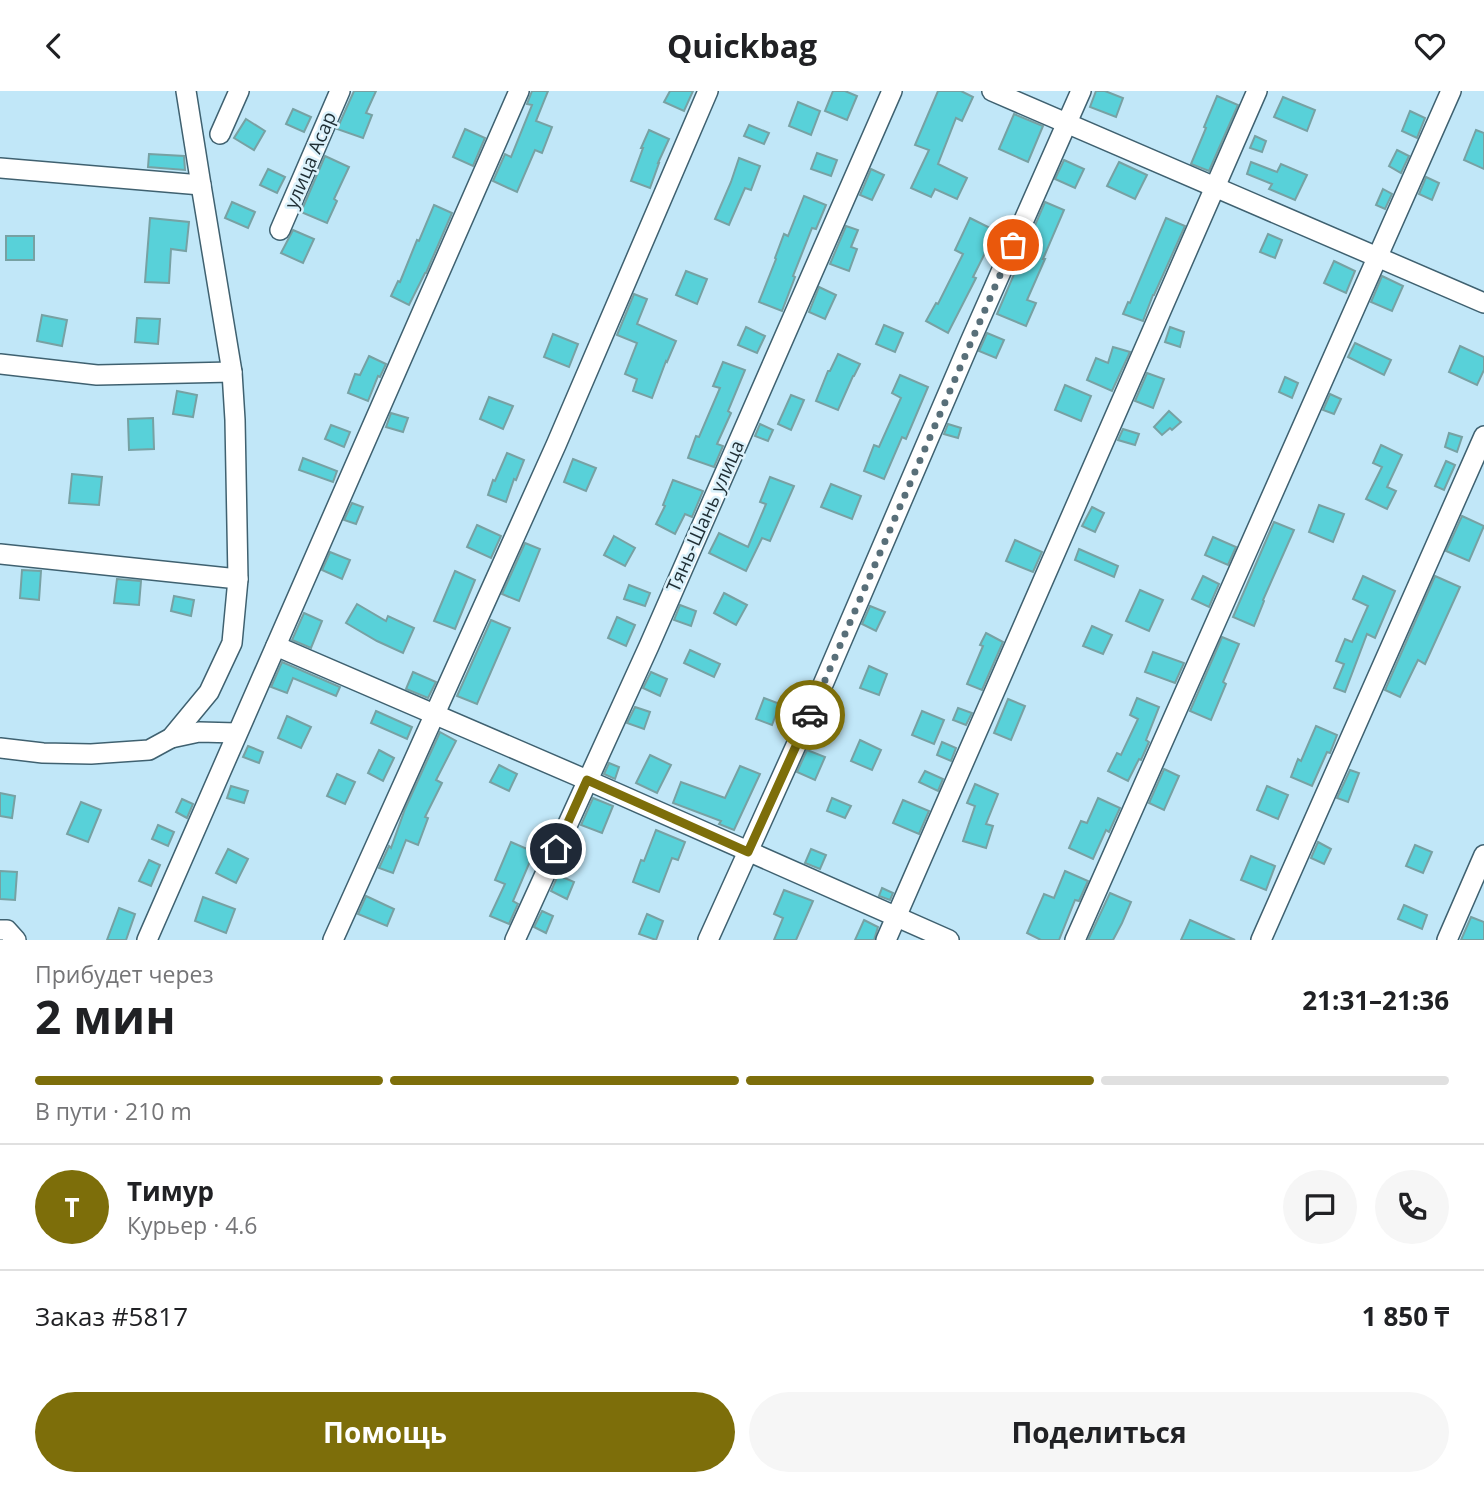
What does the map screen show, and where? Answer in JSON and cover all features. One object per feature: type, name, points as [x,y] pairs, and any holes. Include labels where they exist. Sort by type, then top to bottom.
[{"type":"street","points":[[171,738],[209,692],[232,643],[238,579],[232,372],[186,91]]},
{"type":"street","points":[[220,134],[239,91]]},
{"type":"street","name":"улица Асар","points":[[280,230],[340,91]]},
{"type":"street","points":[[147,940],[519,91]]},
{"type":"street","points":[[333,940],[551,457],[708,91]]},
{"type":"street","name":"Тянь-Шань улица","points":[[515,940],[654,633],[892,91]]},
{"type":"street","points":[[992,91],[1484,303]]},
{"type":"street","points":[[708,940],[1081,91]]},
{"type":"street","points":[[886,940],[1256,91]]},
{"type":"street","points":[[1075,940],[1451,91]]},
{"type":"street","points":[[0,168],[201,185]]},
{"type":"street","points":[[0,364],[97,375],[232,372]]},
{"type":"street","points":[[1261,940],[1484,436]]},
{"type":"street","points":[[0,554],[238,579]]},
{"type":"street","points":[[276,646],[948,940]]},
{"type":"street","points":[[0,748],[43,753],[91,754],[149,750],[171,738],[199,732],[237,733]]},
{"type":"street","points":[[1447,940],[1484,855]]},
{"type":"street","points":[[0,930],[7,930],[16,940]]},
{"type":"building","points":[[354,91],[376,91],[366,113],[372,115],[363,138],[337,129]]},
{"type":"building","points":[[532,91],[548,91],[536,121],[552,127],[542,153],[535,150],[517,192],[493,181],[505,154],[511,157],[532,105],[527,104]]},
{"type":"building","points":[[670,91],[693,91],[684,111],[664,102]]},
{"type":"building","points":[[833,91],[845,91],[857,96],[847,120],[825,111]]},
{"type":"building","points":[[938,91],[961,91],[973,97],[962,121],[956,118],[938,164],[967,178],[957,199],[935,189],[931,197],[911,188],[929,150],[915,145]]},
{"type":"building","points":[[1096,91],[1105,91],[1123,98],[1116,117],[1090,107]]},
{"type":"building","points":[[1217,96],[1238,105],[1209,171],[1191,164]]},
{"type":"building","points":[[1283,97],[1315,110],[1307,131],[1274,117]]},
{"type":"building","points":[[798,102],[820,111],[811,135],[789,126]]},
{"type":"building","points":[[293,109],[311,117],[304,132],[286,124]]},
{"type":"building","points":[[1410,111],[1425,118],[1417,138],[1402,131]]},
{"type":"building","points":[[1014,114],[1043,126],[1028,162],[999,149]]},
{"type":"building","points":[[246,119],[265,131],[254,150],[234,138]]},
{"type":"building","points":[[749,125],[769,133],[764,144],[744,136]]},
{"type":"building","points":[[465,129],[485,138],[473,166],[453,157]]},
{"type":"building","points":[[649,130],[669,139],[650,188],[631,181]]},
{"type":"building","points":[[1476,130],[1484,133],[1484,169],[1464,160]]},
{"type":"building","points":[[1255,136],[1266,141],[1262,152],[1250,148]]},
{"type":"building","points":[[1397,150],[1409,156],[1401,173],[1389,166]]},
{"type":"building","points":[[817,153],[837,160],[831,176],[811,169]]},
{"type":"building","points":[[149,154],[184,156],[185,170],[148,167]]},
{"type":"building","points":[[325,156],[349,167],[334,199],[337,201],[327,223],[301,212]]},
{"type":"building","points":[[739,158],[760,166],[751,190],[745,188],[729,225],[715,219]]},
{"type":"building","points":[[1064,160],[1084,169],[1075,188],[1055,179]]},
{"type":"building","points":[[1119,162],[1147,175],[1135,199],[1107,186]]},
{"type":"building","points":[[1251,162],[1277,172],[1281,164],[1307,175],[1295,200],[1269,189],[1272,184],[1247,174]]},
{"type":"building","points":[[268,169],[285,177],[277,193],[260,185]]},
{"type":"building","points":[[871,169],[884,175],[872,200],[860,195]]},
{"type":"building","points":[[1426,177],[1439,183],[1432,200],[1419,194]]},
{"type":"building","points":[[1383,189],[1392,194],[1385,209],[1376,205]]},
{"type":"building","points":[[804,196],[826,205],[816,229],[812,228],[782,311],[759,302],[784,234],[788,236]]},
{"type":"building","points":[[232,202],[255,212],[248,228],[225,218]]},
{"type":"building","points":[[1045,202],[1064,210],[1027,300],[1036,303],[1026,326],[997,314]]},
{"type":"building","points":[[434,205],[452,213],[409,305],[391,296],[398,281],[400,282]]},
{"type":"building","points":[[150,218],[189,222],[186,251],[171,249],[169,283],[145,282]]},
{"type":"building","points":[[970,218],[996,231],[948,333],[926,321],[936,303],[938,304],[963,254],[955,250]]},
{"type":"building","points":[[1166,218],[1185,226],[1143,321],[1123,314]]},
{"type":"building","points":[[846,226],[858,230],[851,247],[857,249],[849,271],[830,264]]},
{"type":"building","points":[[293,230],[314,239],[303,263],[281,253]]},
{"type":"building","points":[[1268,234],[1282,240],[1275,258],[1260,252]]},
{"type":"building","points":[[6,236],[34,236],[34,260],[6,260]]},
{"type":"building","points":[[1334,261],[1355,271],[1346,293],[1324,283]]},
{"type":"building","points":[[686,271],[707,279],[697,304],[676,295]]},
{"type":"building","points":[[1382,276],[1403,286],[1392,311],[1371,302]]},
{"type":"building","points":[[819,287],[836,295],[825,319],[809,312]]},
{"type":"building","points":[[634,294],[647,299],[637,324],[676,341],[652,398],[633,391],[637,379],[625,374],[637,343],[617,335]]},
{"type":"building","points":[[42,315],[67,320],[62,346],[37,341]]},
{"type":"building","points":[[137,318],[160,319],[158,344],[135,342]]},
{"type":"building","points":[[884,325],[903,333],[895,352],[876,344]]},
{"type":"building","points":[[746,327],[765,336],[757,353],[738,345]]},
{"type":"building","points":[[1170,327],[1184,332],[1180,347],[1165,342]]},
{"type":"building","points":[[987,333],[1004,340],[996,358],[979,351]]},
{"type":"building","points":[[553,334],[578,344],[569,367],[544,357]]},
{"type":"building","points":[[1355,343],[1391,360],[1384,375],[1348,357]]},
{"type":"building","points":[[1460,346],[1484,357],[1484,370],[1477,385],[1449,372]]},
{"type":"building","points":[[1113,347],[1130,352],[1112,391],[1087,380],[1096,358],[1108,363]]},
{"type":"building","points":[[838,354],[860,364],[838,410],[816,401]]},
{"type":"building","points":[[369,356],[386,364],[368,401],[348,393],[355,374],[360,375]]},
{"type":"building","points":[[723,362],[745,370],[728,411],[731,413],[717,444],[723,446],[714,467],[688,458],[720,388],[713,386]]},
{"type":"building","points":[[1147,373],[1164,379],[1153,408],[1135,401]]},
{"type":"building","points":[[900,375],[928,387],[906,439],[902,437],[884,479],[864,471],[874,445],[879,447],[901,398],[892,393]]},
{"type":"building","points":[[1285,377],[1298,383],[1292,398],[1279,392]]},
{"type":"building","points":[[1065,385],[1091,396],[1081,421],[1055,410]]},
{"type":"building","points":[[177,391],[197,395],[193,417],[173,414]]},
{"type":"building","points":[[1330,394],[1341,399],[1334,414],[1323,410]]},
{"type":"building","points":[[791,395],[804,400],[791,430],[778,424]]},
{"type":"building","points":[[489,397],[513,406],[503,429],[480,419]]},
{"type":"building","points":[[1169,411],[1181,422],[1162,435],[1154,427]]},
{"type":"building","points":[[391,413],[408,418],[403,432],[386,427]]},
{"type":"building","points":[[153,418],[154,449],[129,450],[128,419]]},
{"type":"building","points":[[760,424],[773,430],[768,441],[755,436]]},
{"type":"building","points":[[948,424],[961,428],[958,438],[944,434]]},
{"type":"building","points":[[331,425],[350,432],[344,447],[325,439]]},
{"type":"building","points":[[1123,429],[1139,434],[1135,445],[1118,440]]},
{"type":"building","points":[[1449,433],[1462,437],[1457,452],[1445,447]]},
{"type":"building","points":[[1381,445],[1402,455],[1387,487],[1396,491],[1387,509],[1366,499],[1382,467],[1373,463]]},
{"type":"building","points":[[507,453],[524,460],[506,502],[488,495]]},
{"type":"building","points":[[303,458],[337,471],[333,482],[299,470]]},
{"type":"building","points":[[573,459],[596,468],[586,491],[564,482]]},
{"type":"building","points":[[1446,461],[1455,465],[1444,490],[1435,486]]},
{"type":"building","points":[[72,474],[102,477],[99,505],[69,503]]},
{"type":"building","points":[[770,477],[794,486],[770,541],[762,538],[746,571],[709,553],[719,533],[748,547],[766,504],[760,502]]},
{"type":"building","points":[[673,480],[703,491],[692,517],[685,514],[675,534],[656,524]]},
{"type":"building","points":[[831,484],[861,496],[852,519],[821,507]]},
{"type":"building","points":[[352,503],[363,507],[356,524],[344,520]]},
{"type":"building","points":[[1319,505],[1344,514],[1333,542],[1309,532]]},
{"type":"building","points":[[1092,507],[1104,513],[1095,532],[1082,526]]},
{"type":"building","points":[[1462,516],[1484,526],[1469,561],[1446,551]]},
{"type":"building","points":[[1274,522],[1294,530],[1254,626],[1233,617]]},
{"type":"building","points":[[477,525],[501,536],[491,558],[467,547]]},
{"type":"building","points":[[614,536],[635,548],[625,566],[604,555]]},
{"type":"building","points":[[1213,537],[1236,547],[1228,565],[1205,555]]},
{"type":"building","points":[[1015,540],[1042,552],[1033,572],[1006,561]]},
{"type":"building","points":[[525,543],[540,549],[519,601],[502,594]]},
{"type":"building","points":[[1079,549],[1118,566],[1114,577],[1075,560]]},
{"type":"building","points":[[330,552],[350,560],[342,579],[322,570]]},
{"type":"building","points":[[22,570],[41,571],[39,600],[20,598]]},
{"type":"building","points":[[455,571],[475,580],[455,629],[434,621]]},
{"type":"building","points":[[1203,576],[1219,584],[1209,607],[1192,599]]},
{"type":"building","points":[[1363,576],[1395,591],[1375,638],[1367,634],[1345,692],[1334,688],[1344,664],[1336,661],[1345,639],[1352,642],[1368,606],[1353,599]]},
{"type":"building","points":[[1435,576],[1460,587],[1425,664],[1418,660],[1400,697],[1385,690]]},
{"type":"building","points":[[117,579],[141,581],[139,605],[114,603]]},
{"type":"building","points":[[629,585],[650,593],[645,606],[624,599]]},
{"type":"building","points":[[1140,590],[1163,600],[1149,631],[1126,621]]},
{"type":"building","points":[[724,593],[747,605],[736,625],[714,613]]},
{"type":"building","points":[[174,596],[194,600],[191,616],[171,611]]},
{"type":"building","points":[[357,604],[386,621],[388,616],[414,628],[403,653],[346,623]]},
{"type":"building","points":[[680,605],[696,611],[691,626],[674,620]]},
{"type":"building","points":[[870,606],[885,612],[876,631],[862,624]]},
{"type":"building","points":[[304,613],[322,621],[311,648],[292,640]]},
{"type":"building","points":[[617,617],[635,625],[626,646],[608,638]]},
{"type":"building","points":[[491,620],[510,628],[477,704],[457,696]]},
{"type":"building","points":[[1092,626],[1112,635],[1103,654],[1083,646]]},
{"type":"building","points":[[986,633],[1003,642],[982,690],[967,684]]},
{"type":"building","points":[[1222,637],[1239,644],[1211,720],[1190,711]]},
{"type":"building","points":[[690,650],[720,664],[714,677],[684,663]]},
{"type":"building","points":[[1153,652],[1184,663],[1175,683],[1145,672]]},
{"type":"building","points":[[282,662],[340,687],[336,696],[293,678],[287,693],[271,687]]},
{"type":"building","points":[[869,666],[887,674],[879,695],[860,688]]},
{"type":"building","points":[[413,672],[436,682],[428,698],[406,689]]},
{"type":"building","points":[[651,672],[667,679],[660,696],[643,688]]},
{"type":"building","points":[[764,698],[780,704],[772,725],[756,719]]},
{"type":"building","points":[[1137,698],[1159,707],[1146,740],[1149,742],[1128,781],[1108,771],[1117,753],[1121,755],[1138,719],[1130,715]]},
{"type":"building","points":[[1008,699],[1025,706],[1011,740],[994,733]]},
{"type":"building","points":[[635,707],[650,712],[644,729],[627,723]]},
{"type":"building","points":[[958,708],[972,713],[966,725],[953,720]]},
{"type":"building","points":[[376,711],[412,727],[407,739],[371,723]]},
{"type":"building","points":[[922,711],[944,720],[934,744],[912,735]]},
{"type":"building","points":[[287,716],[311,727],[301,748],[278,738]]},
{"type":"building","points":[[1316,726],[1337,735],[1312,786],[1291,777]]},
{"type":"building","points":[[440,732],[456,741],[436,780],[442,783],[425,817],[428,818],[418,845],[406,840],[393,873],[379,868],[389,846],[391,848],[405,809]]},
{"type":"building","points":[[860,740],[881,750],[872,770],[851,761]]},
{"type":"building","points":[[942,742],[956,748],[951,761],[937,755]]},
{"type":"building","points":[[248,746],[263,752],[259,763],[243,757]]},
{"type":"building","points":[[379,750],[394,758],[383,781],[368,773]]},
{"type":"building","points":[[807,750],[825,757],[815,780],[797,772]]},
{"type":"building","points":[[650,755],[671,765],[657,793],[636,783]]},
{"type":"building","points":[[609,763],[619,767],[615,779],[604,774]]},
{"type":"building","points":[[499,765],[517,774],[509,791],[490,782]]},
{"type":"building","points":[[740,766],[760,774],[734,830],[719,824],[721,821],[673,803],[681,782],[725,798]]},
{"type":"building","points":[[1164,769],[1179,776],[1164,810],[1149,803]]},
{"type":"building","points":[[1350,770],[1359,773],[1348,802],[1337,798]]},
{"type":"building","points":[[925,771],[943,779],[938,791],[919,782]]},
{"type":"building","points":[[337,774],[355,782],[345,804],[327,796]]},
{"type":"building","points":[[975,784],[998,794],[986,824],[993,826],[986,848],[963,841],[975,806],[967,803]]},
{"type":"building","points":[[231,786],[248,791],[244,803],[227,798]]},
{"type":"building","points":[[1267,786],[1288,795],[1278,819],[1257,810]]},
{"type":"building","points":[[0,793],[15,796],[12,818],[0,816]]},
{"type":"building","points":[[593,798],[613,806],[602,833],[581,825]]},
{"type":"building","points":[[832,798],[851,806],[845,818],[827,811]]},
{"type":"building","points":[[1098,798],[1120,808],[1093,859],[1069,848],[1081,821],[1087,823]]},
{"type":"building","points":[[182,799],[193,804],[187,818],[176,812]]},
{"type":"building","points":[[903,800],[929,811],[919,834],[893,823]]},
{"type":"building","points":[[81,802],[101,810],[88,842],[67,834]]},
{"type":"building","points":[[158,825],[174,832],[168,846],[152,839]]},
{"type":"building","points":[[656,830],[685,842],[678,860],[672,858],[659,892],[633,882]]},
{"type":"building","points":[[511,842],[534,852],[513,901],[518,904],[509,924],[490,916],[505,884],[495,880]]},
{"type":"building","points":[[1318,842],[1331,849],[1324,864],[1311,858]]},
{"type":"building","points":[[1415,845],[1432,852],[1423,873],[1406,866]]},
{"type":"building","points":[[228,849],[248,859],[236,883],[216,873]]},
{"type":"building","points":[[811,849],[826,855],[820,869],[805,863]]},
{"type":"building","points":[[1251,856],[1275,866],[1266,890],[1241,880]]},
{"type":"building","points":[[149,860],[160,865],[151,886],[139,881]]},
{"type":"building","points":[[0,871],[17,872],[15,900],[0,899]]},
{"type":"building","points":[[1065,871],[1088,881],[1079,901],[1075,900],[1059,940],[1041,940],[1027,933],[1044,894],[1054,898]]},
{"type":"building","points":[[558,875],[574,882],[567,899],[551,891]]},
{"type":"building","points":[[882,888],[893,893],[890,900],[879,896]]},
{"type":"building","points":[[784,890],[813,901],[796,940],[774,940],[783,918],[774,914]]},
{"type":"building","points":[[1110,893],[1131,902],[1122,923],[1113,940],[1088,940]]},
{"type":"building","points":[[366,896],[394,909],[387,926],[358,914]]},
{"type":"building","points":[[203,897],[235,909],[226,933],[195,921]]},
{"type":"building","points":[[1404,905],[1427,915],[1422,929],[1398,919]]},
{"type":"building","points":[[119,908],[135,914],[126,940],[107,940]]},
{"type":"building","points":[[542,911],[553,916],[546,933],[534,927]]},
{"type":"building","points":[[647,914],[663,921],[656,940],[639,934]]},
{"type":"building","points":[[1471,917],[1484,922],[1484,940],[1461,940]]},
{"type":"building","points":[[864,920],[878,927],[874,940],[855,940]]},
{"type":"building","points":[[1190,920],[1235,940],[1181,940]]},
{"type":"way so far","points":[[810,715],[1013,245]]},
{"type":"route","points":[[556,849],[587,780],[748,852],[810,715]]}]
